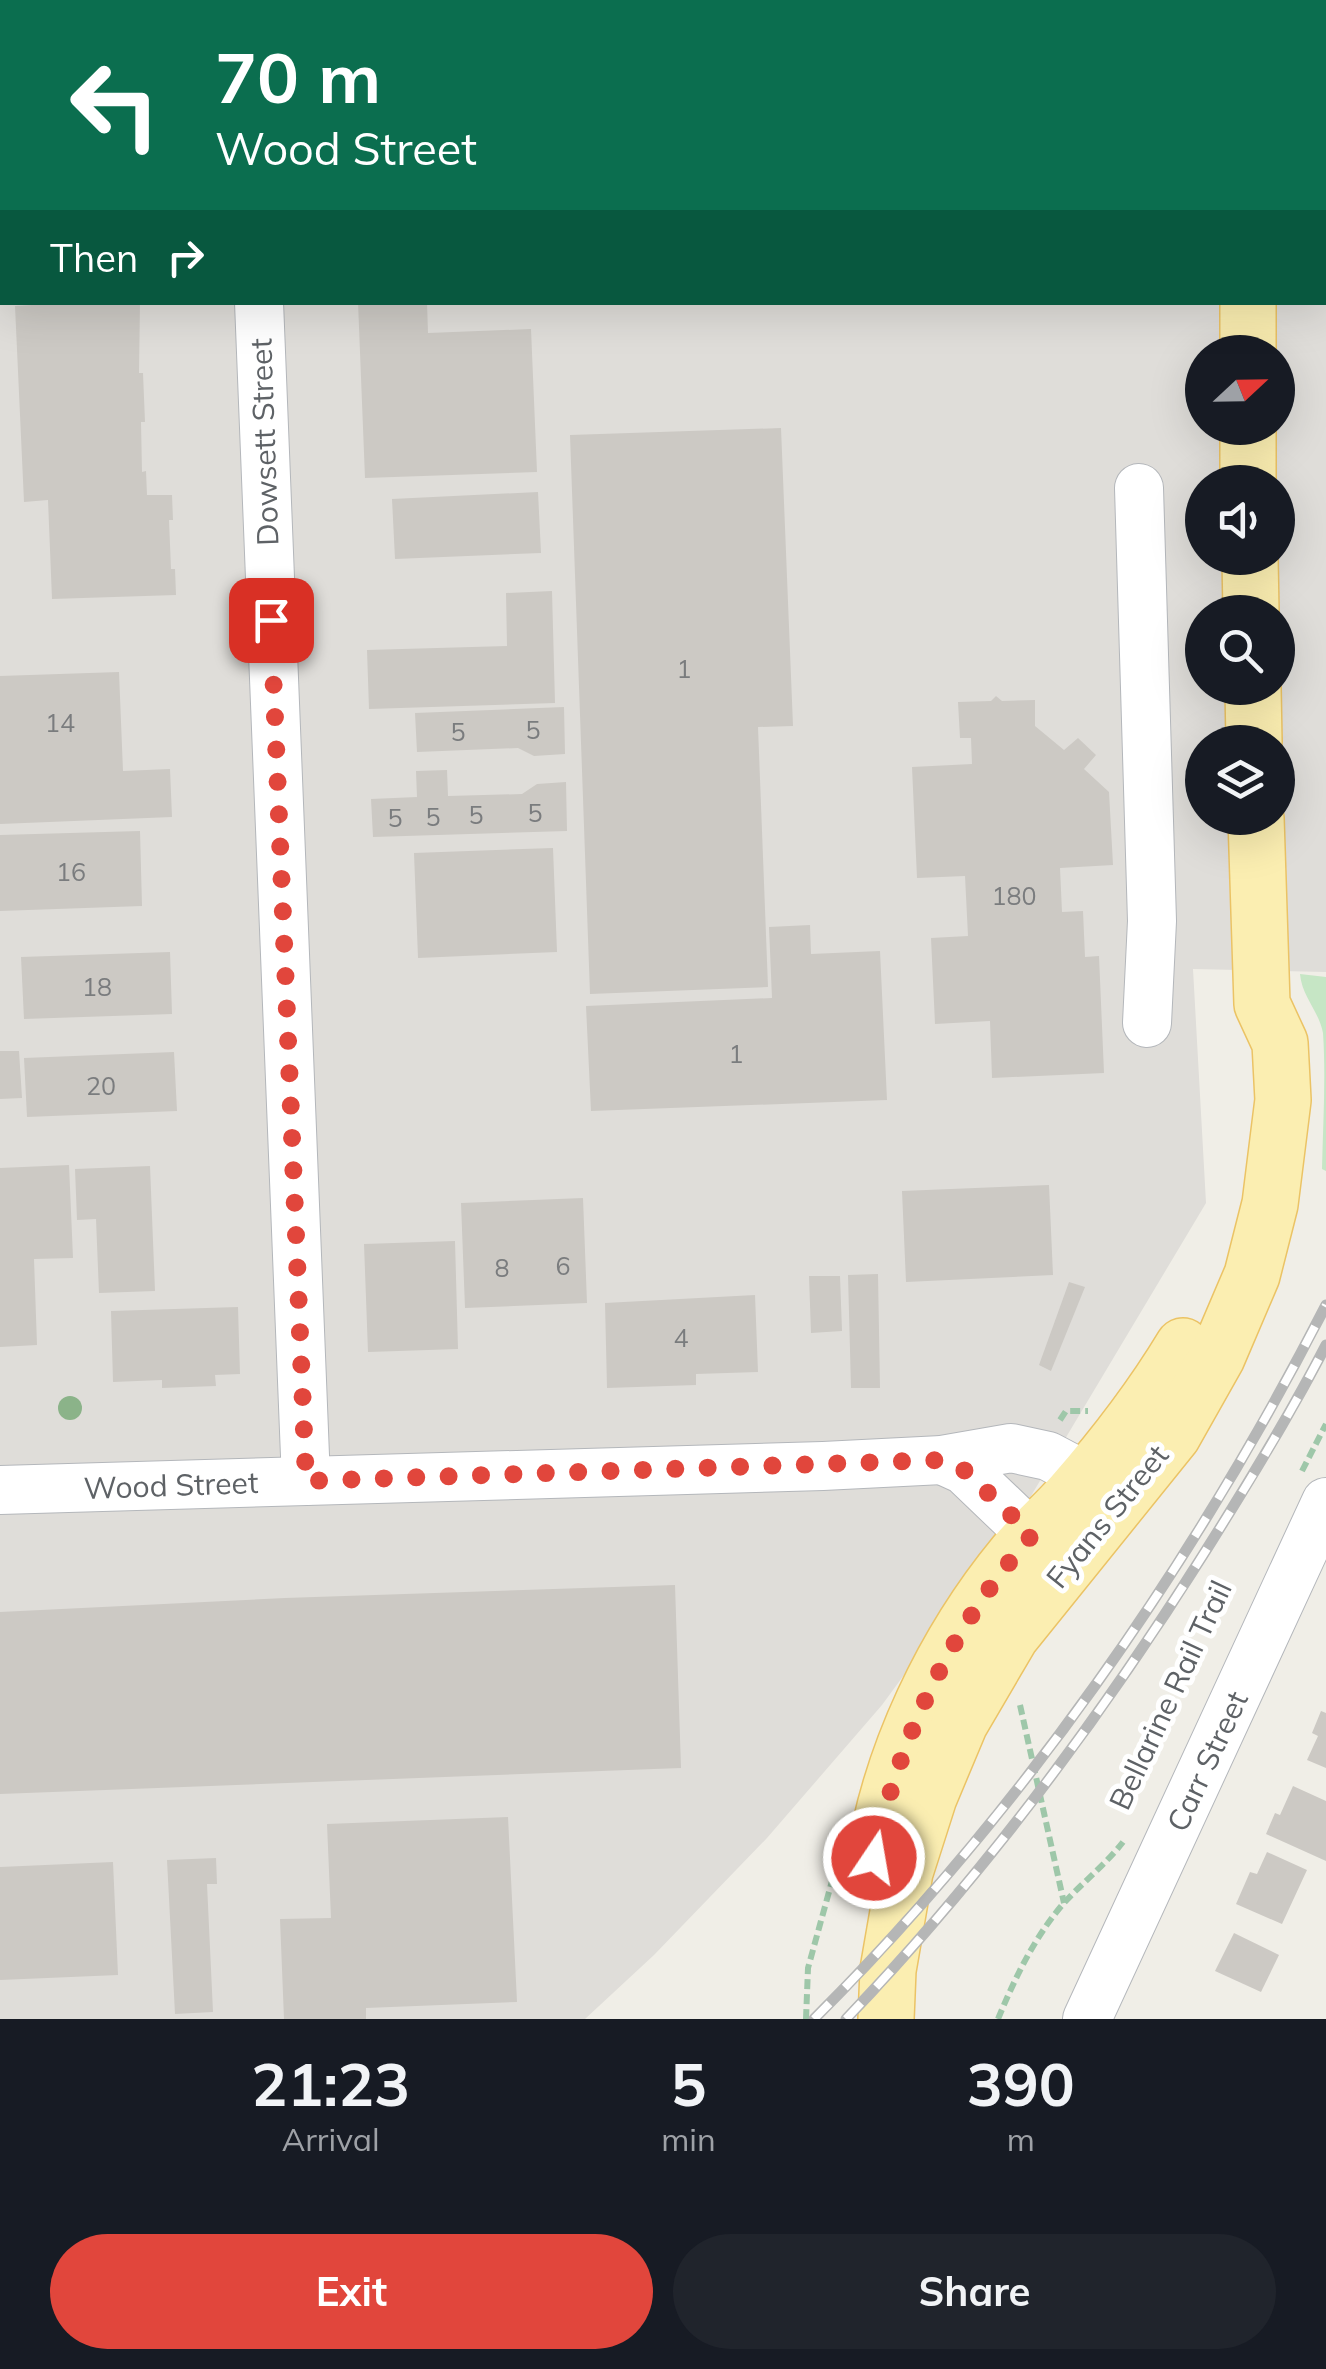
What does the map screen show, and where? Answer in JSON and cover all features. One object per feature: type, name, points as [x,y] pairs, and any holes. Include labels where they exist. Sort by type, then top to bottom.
[{"type":"main road","points":[[1248,305],[1248,335]]},
{"type":"main road","name":"Fyans Street","points":[[883,2019],[897,1907],[915,1837],[945,1756],[1075,1520],[1173,1435],[1192,1406],[1252,1275],[1270,1204],[1282,1100],[1280,1043],[1262,1004],[1257,835]]},
{"type":"street","name":"Dowsett Street","points":[[258,305],[306,1481]]},
{"type":"street","points":[[1139,488],[1152,921],[1147,1022]]},
{"type":"street","name":"Wood Street","points":[[0,1490],[942,1460],[1002,1448],[1029,1450],[1060,1461],[1075,1520]]},
{"type":"street","points":[[942,1460],[1075,1520]]},
{"type":"street","name":"Carr Street","points":[[1088,2019],[1316,1512]]},
{"type":"path","points":[[1316,1512],[1326,1424]]},
{"type":"path","points":[[1020,1691],[1020,1707],[1064,1903]]},
{"type":"path","name":"Bellarine Rail Trail","points":[[998,2019],[1026,1957],[1064,1903],[1097,1873],[1128,1836]]},
{"type":"shaded area","points":[[0,305],[1326,305],[1326,972],[1193,969],[1206,1203],[1013,1526],[882,1705],[767,1838],[654,1955],[585,2019],[0,2019]]},
{"type":"green space","points":[[1300,974],[1326,977],[1326,1171],[1322,1169],[1323,1033]]},
{"type":"building","points":[[140,305],[139,373],[143,373],[145,422],[141,422],[142,472],[146,471],[147,495],[172,495],[173,520],[169,520],[176,595],[52,599],[48,500],[24,502],[15,306]]},
{"type":"building","points":[[358,305],[427,305],[428,333],[531,329],[537,472],[365,478]]},
{"type":"building","points":[[781,428],[793,726],[758,727],[768,987],[590,994],[570,435]]},
{"type":"building","points":[[538,492],[541,553],[395,559],[392,499]]},
{"type":"building","points":[[552,591],[555,703],[369,709],[367,650],[507,646],[506,593]]},
{"type":"building","points":[[119,672],[123,771],[170,769],[172,817],[0,824],[0,676]]},
{"type":"building","points":[[996,696],[1002,701],[1035,700],[1035,726],[1064,750],[1078,738],[1096,755],[1084,769],[1109,792],[1113,865],[1060,868],[1062,912],[1083,911],[1085,957],[1099,956],[1104,1073],[992,1078],[990,1021],[935,1024],[931,938],[968,936],[965,876],[917,878],[912,767],[972,764],[971,738],[960,738],[958,702],[991,701]]},
{"type":"building","points":[[564,707],[565,754],[534,756],[518,748],[417,752],[415,713]]},
{"type":"building","points":[[447,770],[448,796],[522,794],[537,784],[566,782],[567,831],[373,837],[371,799],[417,797],[416,771]]},
{"type":"building","points":[[140,831],[142,906],[0,911],[0,835]]},
{"type":"building","points":[[553,848],[557,952],[418,958],[414,853]]},
{"type":"building","points":[[810,925],[811,954],[880,951],[887,1100],[591,1111],[586,1006],[772,998],[769,927]]},
{"type":"building","points":[[170,952],[172,1014],[24,1019],[21,957]]},
{"type":"building","points":[[0,1051],[19,1051],[22,1098],[0,1099]]},
{"type":"building","points":[[174,1052],[177,1111],[27,1117],[24,1058]]},
{"type":"building","points":[[69,1165],[73,1258],[34,1259],[37,1345],[0,1347],[0,1168]]},
{"type":"building","points":[[150,1166],[155,1291],[99,1293],[96,1219],[77,1220],[75,1169]]},
{"type":"building","points":[[1049,1185],[1053,1275],[906,1282],[902,1191]]},
{"type":"building","points":[[583,1198],[587,1303],[465,1308],[461,1203]]},
{"type":"building","points":[[455,1241],[458,1349],[368,1352],[364,1244]]},
{"type":"building","points":[[878,1274],[880,1388],[851,1388],[848,1275]]},
{"type":"building","points":[[809,1276],[840,1276],[842,1331],[811,1333]]},
{"type":"building","points":[[1069,1282],[1085,1287],[1051,1371],[1039,1365]]},
{"type":"building","points":[[755,1295],[758,1372],[696,1374],[696,1385],[607,1388],[605,1303]]},
{"type":"building","points":[[238,1307],[240,1374],[215,1375],[216,1386],[162,1388],[162,1380],[113,1382],[111,1311]]},
{"type":"building","points":[[675,1585],[681,1768],[0,1794],[0,1612]]},
{"type":"building","points":[[1321,1711],[1326,1713],[1326,1768],[1307,1760],[1318,1736],[1312,1733]]},
{"type":"building","points":[[1293,1786],[1326,1801],[1326,1861],[1266,1834]]},
{"type":"building","points":[[508,1817],[517,2002],[366,2008],[366,2019],[284,2019],[280,1919],[331,1918],[327,1824]]},
{"type":"building","points":[[1267,1852],[1307,1870],[1282,1924],[1236,1904],[1250,1872],[1257,1874]]},
{"type":"building","points":[[216,1858],[217,1884],[207,1884],[213,2012],[175,2014],[167,1860]]},
{"type":"building","points":[[113,1862],[118,1975],[0,1980],[0,1867]]},
{"type":"building","points":[[1234,1933],[1279,1955],[1261,1992],[1215,1971]]},
{"type":"railway","points":[[814,2019],[962,1857],[1097,1682],[1219,1497],[1326,1305]]},
{"type":"railway","points":[[846,2019],[991,1854],[1080,1737],[1219,1529],[1326,1345]]},
{"type":"route","points":[[271,620],[306,1481],[942,1460],[964,1470],[1032,1535],[984,1596],[930,1690],[888,1795],[874,1858]]}]
